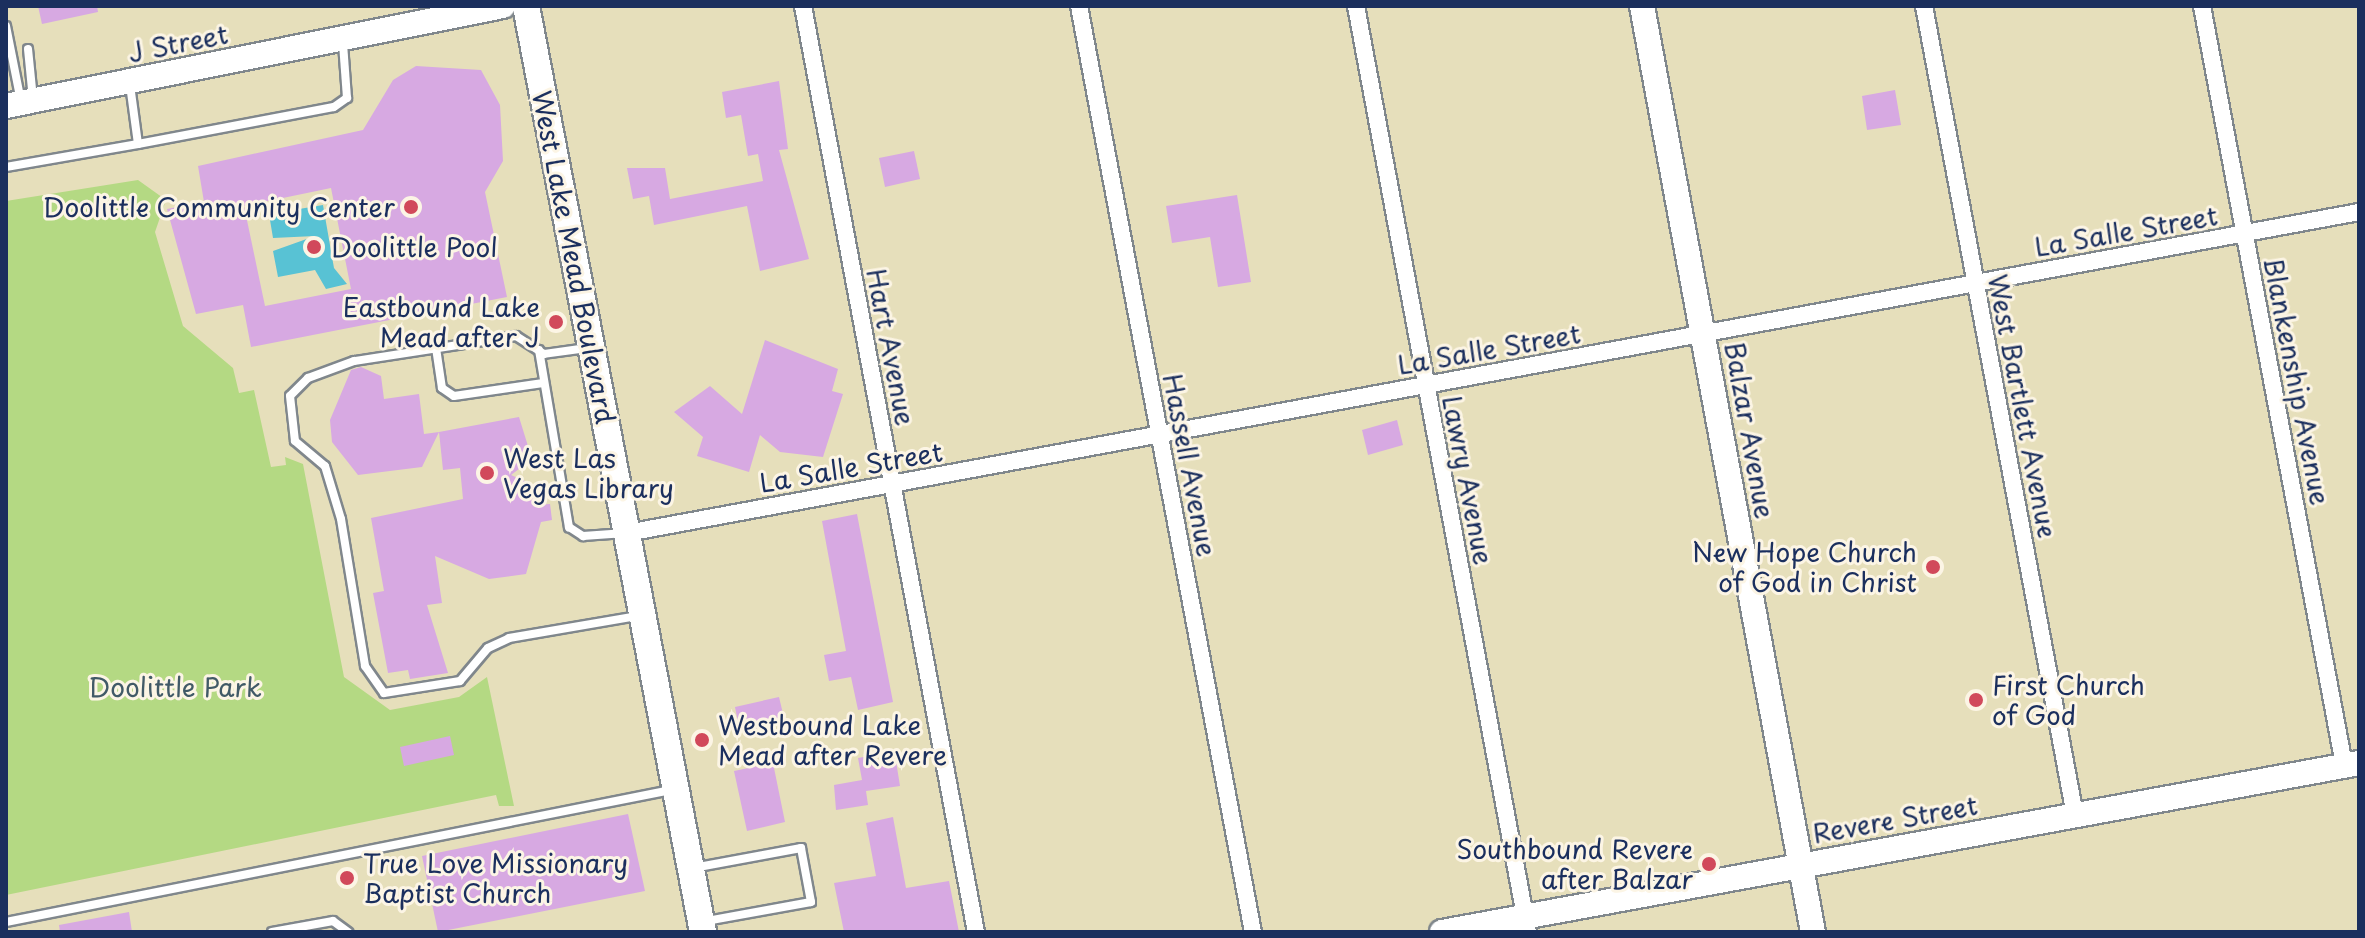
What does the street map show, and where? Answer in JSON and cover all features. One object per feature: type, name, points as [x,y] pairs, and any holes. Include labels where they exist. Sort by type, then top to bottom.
[{"type":"main road","name":"West Lake Mead Boulevard","points":[[526,6],[702,927]]},
{"type":"street","name":"J Street","points":[[20,103],[503,6]]},
{"type":"street","name":"Hart Avenue","points":[[803,6],[976,932]]},
{"type":"street","name":"Hassell Avenue","points":[[1079,6],[1253,932]]},
{"type":"street","name":"Lawry Avenue","points":[[1356,6],[1527,924]]},
{"type":"street","name":"Balzar Avenue","points":[[1642,6],[1813,932]]},
{"type":"street","name":"West Bartlett Avenue","points":[[1924,6],[2075,815]]},
{"type":"street","name":"Blankenship Avenue","points":[[2202,6],[2352,764]]},
{"type":"street","name":"La Salle Street","points":[[627,533],[2359,212]]},
{"type":"street","name":"Revere Street","points":[[1442,932],[1527,924],[1800,865],[2352,764]]},
{"type":"lane","points":[[6,26],[20,103]]},
{"type":"lane","points":[[6,167],[334,107],[347,98],[342,38]]},
{"type":"lane","points":[[20,103],[28,49]]},
{"type":"lane","points":[[129,81],[138,144]]},
{"type":"lane","points":[[591,348],[539,350],[516,336],[354,361],[308,378],[290,396],[295,441],[325,466],[341,519],[365,666],[384,693],[460,681],[488,648],[509,638],[642,615]]},
{"type":"lane","points":[[436,348],[442,388],[454,396],[543,383]]},
{"type":"lane","points":[[539,350],[569,527],[583,536],[627,533]]},
{"type":"lane","points":[[6,922],[675,789]]},
{"type":"lane","points":[[691,868],[801,848],[811,902],[702,927]]},
{"type":"lane","points":[[272,932],[333,921],[348,932]]},
{"type":"green space","name":"Doolittle Park","points":[[138,180],[166,200],[155,232],[183,326],[233,368],[239,393],[254,390],[271,467],[286,465],[285,457],[303,464],[344,677],[390,710],[459,697],[487,677],[514,806],[499,806],[496,795],[6,895],[6,201]]},
{"type":"water","name":"Doolittle Pool","points":[[323,205],[334,268],[347,284],[326,289],[315,270],[278,277],[273,251],[315,236],[273,238],[269,214]]},
{"type":"building","points":[[38,6],[97,6],[98,12],[42,24]]},
{"type":"building","name":"Doolittle Community Center","points":[[416,66],[481,70],[500,105],[503,161],[485,192],[507,297],[251,347],[243,305],[196,314],[167,209],[204,202],[198,166],[363,130],[393,80]],"holes":[[[331,188],[351,289],[265,306],[244,206]]]},
{"type":"building","points":[[779,81],[788,149],[779,150],[809,259],[760,271],[747,206],[654,225],[649,196],[633,199],[627,168],[665,168],[670,199],[763,181],[758,154],[748,156],[741,115],[726,118],[722,92]]},
{"type":"building","points":[[1895,90],[1901,125],[1867,130],[1862,96]]},
{"type":"building","points":[[914,151],[920,179],[885,187],[879,158]]},
{"type":"building","points":[[1237,195],[1251,282],[1218,287],[1210,237],[1172,243],[1166,206]]},
{"type":"building","points":[[765,340],[838,369],[832,391],[843,394],[823,457],[780,452],[760,435],[749,472],[697,456],[703,437],[674,412],[710,386],[742,414]]},
{"type":"building","points":[[361,367],[381,376],[384,399],[419,394],[424,434],[439,432],[422,467],[358,475],[332,442],[330,420],[351,370]]},
{"type":"building","points":[[519,417],[532,459],[511,475],[534,485],[537,505],[550,504],[552,520],[541,522],[526,574],[489,579],[435,556],[442,603],[427,605],[448,673],[410,679],[408,670],[388,673],[373,593],[384,591],[371,518],[463,499],[460,468],[443,470],[439,432]]},
{"type":"building","points":[[1397,420],[1403,445],[1368,455],[1362,430]]},
{"type":"building","points":[[857,514],[893,702],[858,710],[851,677],[829,681],[824,655],[846,651],[822,521]]},
{"type":"building","points":[[779,697],[785,722],[740,732],[735,707]]},
{"type":"building","points":[[450,736],[454,755],[404,766],[400,747]]},
{"type":"building","points":[[875,755],[876,764],[896,761],[900,786],[866,791],[868,805],[836,810],[834,785],[862,780],[858,758]]},
{"type":"building","points":[[773,763],[785,822],[747,831],[734,771]]},
{"type":"building","points":[[628,814],[645,891],[438,932],[422,856]]},
{"type":"building","points":[[893,817],[906,888],[949,881],[959,932],[844,932],[834,883],[876,876],[866,823]]},
{"type":"building","points":[[129,912],[132,932],[60,932],[59,925]]},
{"type":"place","name":"Doolittle Community Center","points":[[411,207]]},
{"type":"place","name":"Doolittle Pool","points":[[314,247]]},
{"type":"place","name":"Eastbound Lake Mead after J","points":[[556,322]]},
{"type":"place","name":"West Las Vegas Library","points":[[487,473]]},
{"type":"place","name":"New Hope Church of God in Christ","points":[[1933,567]]},
{"type":"place","name":"First Church of God","points":[[1976,700]]},
{"type":"place","name":"Westbound Lake Mead after Revere","points":[[702,740]]},
{"type":"place","name":"Southbound Revere after Balzar","points":[[1709,864]]},
{"type":"place","name":"True Love Missionary Baptist Church","points":[[347,878]]}]
